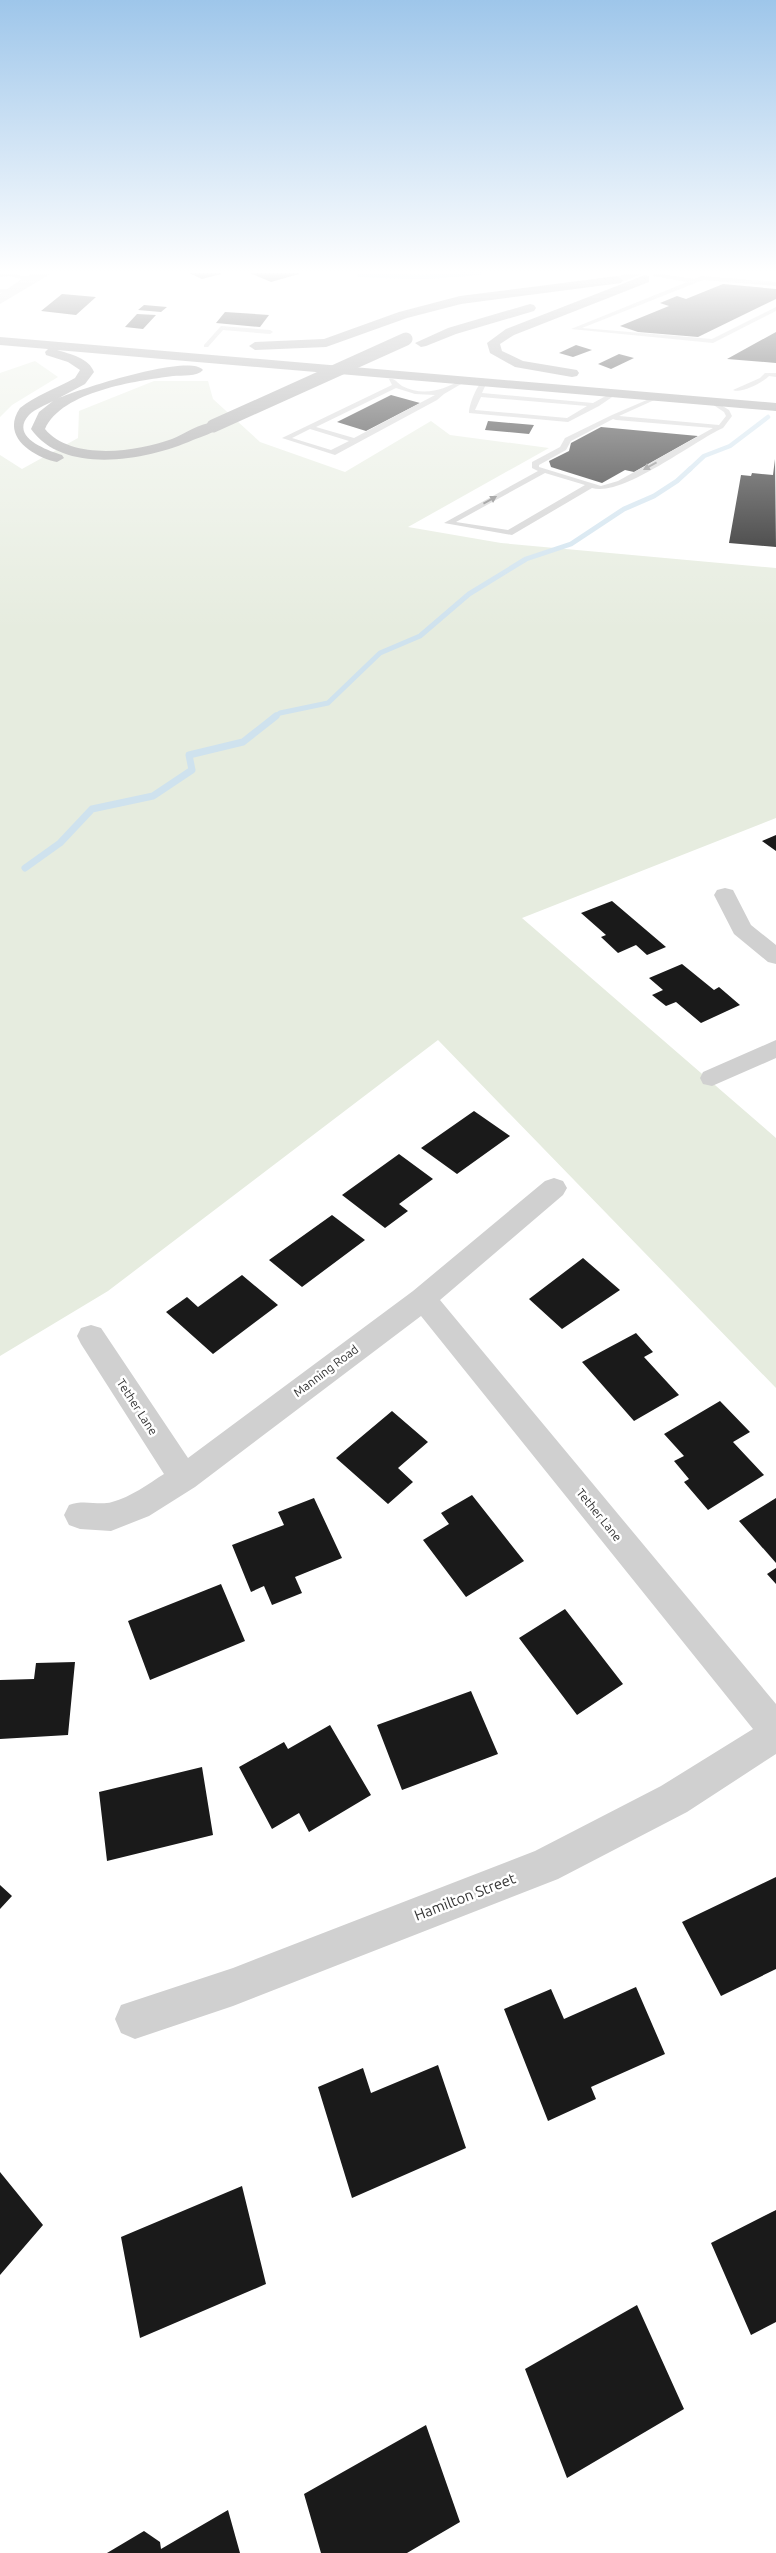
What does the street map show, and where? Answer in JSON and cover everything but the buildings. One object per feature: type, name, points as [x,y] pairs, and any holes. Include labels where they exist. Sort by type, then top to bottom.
[{"type":"highway","points":[[59,392],[32,406],[17,422],[17,434],[31,449],[43,454],[84,463],[132,463],[170,456],[228,432],[314,392]]},
{"type":"highway","points":[[90,392],[55,405],[43,414],[39,419],[38,429],[44,438],[62,448],[88,454],[112,455],[159,448],[288,392]]},
{"type":"highway","points":[[642,392],[658,397],[776,407]]},
{"type":"street","points":[[725,895],[742,929],[776,957]]},
{"type":"street","points":[[712,1078],[776,1048]]},
{"type":"street","name":"Manning Road","points":[[80,1515],[111,1517],[138,1506],[184,1478],[422,1299],[554,1188]]},
{"type":"street","name":"Tether Lane","points":[[422,1299],[776,1732]]},
{"type":"street","name":"Tether Lane","points":[[90,1336],[184,1478]]},
{"type":"street","name":"Hamilton Street","points":[[135,2019],[233,1987],[545,1866],[674,1799],[776,1732]]},
{"type":"lane","points":[[382,392],[286,438],[332,453],[435,399],[442,392]]},
{"type":"lane","points":[[479,392],[470,412],[568,420],[598,405],[608,392]]},
{"type":"lane","points":[[478,395],[598,405]]},
{"type":"lane","points":[[658,397],[611,417],[568,440],[563,448],[535,464],[536,468],[601,488],[621,483],[721,427],[729,416],[727,411],[712,401]]},
{"type":"lane","points":[[611,417],[721,427]]},
{"type":"lane","points":[[310,427],[355,441]]},
{"type":"lane","points":[[544,471],[448,523],[509,532],[591,485]]},
{"type":"shaded area","points":[[0,392],[33,392],[12,405],[0,417]]},
{"type":"shaded area","points":[[126,392],[211,392],[213,399],[260,442],[345,472],[431,421],[450,435],[549,448],[408,527],[501,543],[776,568],[776,818],[522,918],[776,1138],[776,1388],[438,1040],[108,1291],[0,1356],[0,455],[22,469],[78,438],[79,411]]},
{"type":"waterway","points":[[689,470],[704,456],[730,446],[768,417]]},
{"type":"waterway","points":[[274,717],[280,713],[328,703],[380,653],[420,636],[469,594],[526,559],[571,544],[624,509],[654,496],[677,481],[690,469]]},
{"type":"waterway","points":[[25,868],[60,843],[92,809],[153,796],[192,770],[189,755],[243,742],[276,716]]}]
